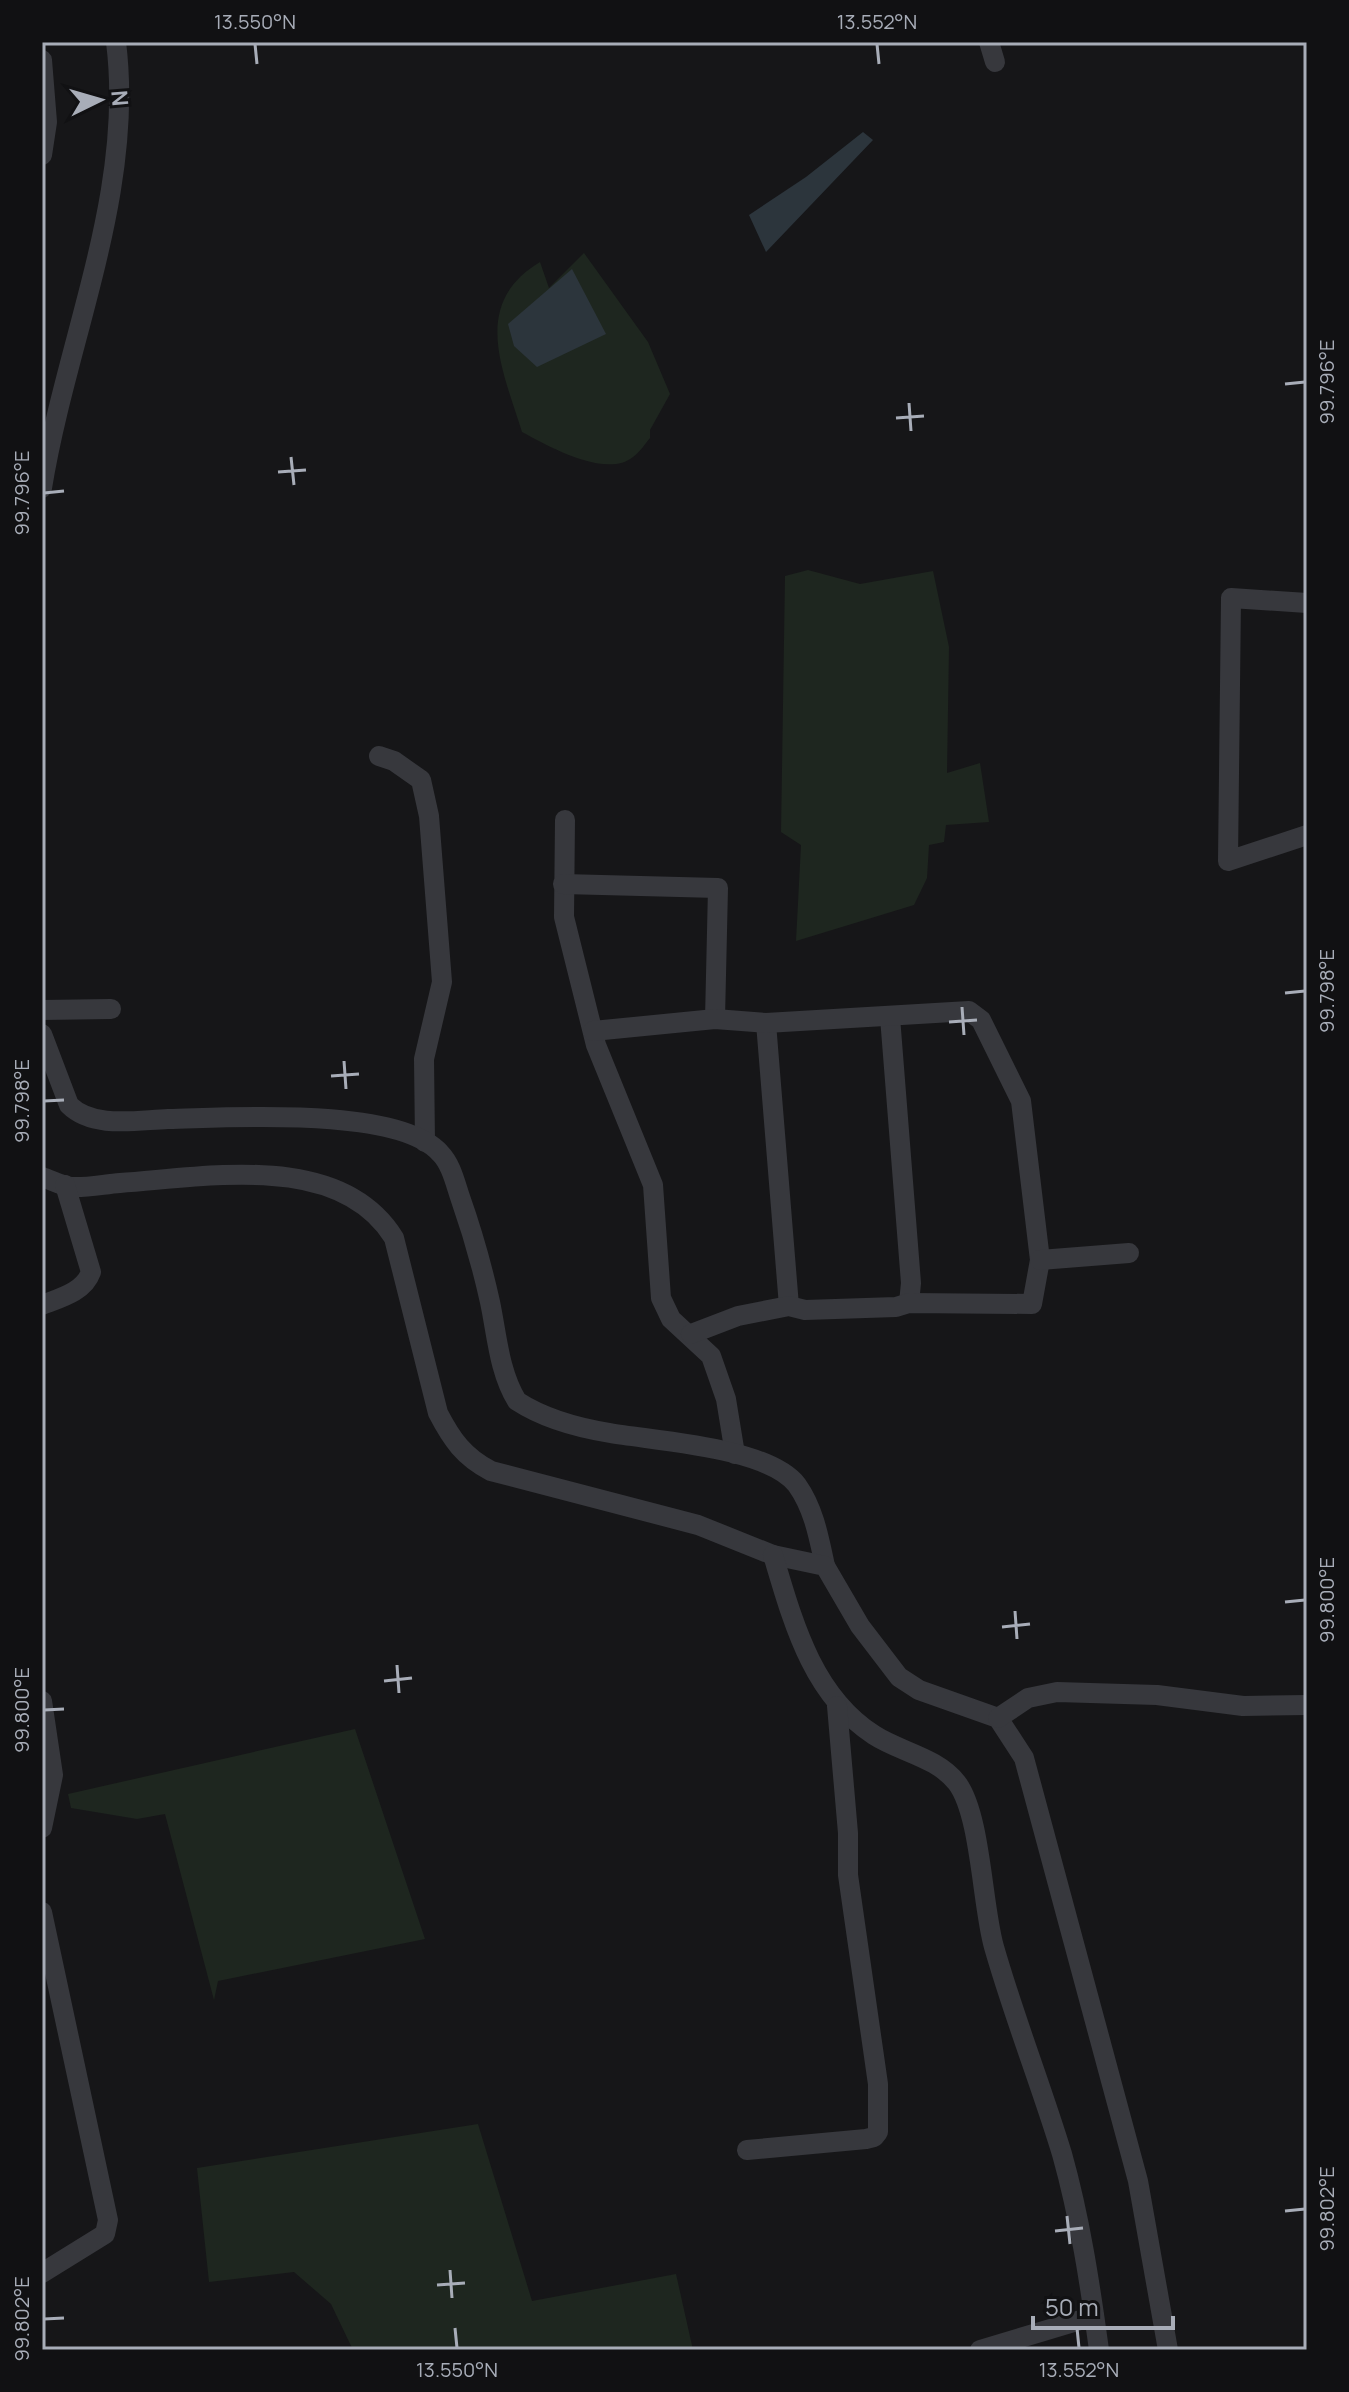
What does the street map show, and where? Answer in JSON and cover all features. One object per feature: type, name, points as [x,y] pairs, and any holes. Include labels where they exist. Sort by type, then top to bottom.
[{"type":"street","points":[[42,488],[118,152],[122,83],[116,42]]},
{"type":"street","points":[[42,60],[47,122],[42,155]]},
{"type":"street","points":[[1307,603],[1231,598],[1228,861],[1307,835]]},
{"type":"street","points":[[379,756],[394,761],[421,780],[429,816],[442,991],[424,1059],[425,1142]]},
{"type":"street","points":[[565,820],[564,917],[593,1031],[653,1185],[661,1298],[671,1319],[691,1334],[711,1356],[722,1383],[735,1454]]},
{"type":"street","points":[[563,884],[718,888],[715,1019]]},
{"type":"street","points":[[42,1010],[111,1009]]},
{"type":"street","points":[[593,1031],[715,1019],[766,1023],[969,1011],[981,1020],[1021,1101],[1040,1260],[1032,1304],[909,1303],[896,1307],[805,1310],[789,1306],[738,1316],[691,1334]]},
{"type":"street","points":[[890,1017],[911,1283],[909,1303]]},
{"type":"street","points":[[766,1023],[789,1306]]},
{"type":"street","points":[[42,1034],[69,1105],[77,1113],[107,1121],[256,1116],[369,1123],[403,1131],[440,1151],[449,1166],[471,1228],[505,1376],[517,1401],[553,1417],[606,1433],[735,1454],[779,1471],[795,1482],[810,1507],[825,1566],[860,1626],[899,1677],[919,1690],[998,1718],[1024,1758],[1138,2181],[1168,2350]]},
{"type":"street","points":[[42,1177],[65,1185],[228,1176],[305,1180],[333,1186],[352,1195],[379,1214],[394,1238],[438,1413],[450,1438],[469,1459],[491,1471],[698,1525],[773,1555],[825,1566]]},
{"type":"street","points":[[42,1305],[77,1289],[88,1280],[91,1272],[65,1185]]},
{"type":"street","points":[[1040,1260],[1129,1253]]},
{"type":"street","points":[[773,1555],[797,1636],[837,1706],[874,1735],[941,1768],[958,1784],[993,1945],[1062,2155],[1084,2245],[1099,2350]]},
{"type":"street","points":[[998,1718],[1028,1698],[1057,1692],[1157,1695],[1243,1706],[1307,1705]]},
{"type":"street","points":[[42,1701],[53,1775],[42,1828]]},
{"type":"street","points":[[747,2150],[866,2139],[878,2132],[878,2084],[848,1875],[848,1833],[837,1706]]},
{"type":"street","points":[[42,1912],[108,2220],[105,2234],[42,2273]]},
{"type":"street","points":[[980,2350],[1094,2316]]},
{"type":"shaded area","points":[[863,132],[873,140],[766,252],[749,215],[806,177]]},
{"type":"shaded area","points":[[584,253],[648,342],[670,394],[650,430],[650,438],[636,455],[622,463],[608,464],[577,458],[522,432],[501,362],[499,318],[505,298],[518,279],[540,262],[549,288]]},
{"type":"shaded area","points":[[572,269],[606,334],[537,367],[514,346],[508,324]]},
{"type":"shaded area","points":[[808,570],[860,584],[933,571],[949,647],[947,773],[980,763],[989,822],[946,825],[944,842],[929,845],[927,878],[914,905],[796,941],[801,845],[781,832],[785,576]]},
{"type":"shaded area","points":[[355,1729],[425,1939],[218,1981],[214,2000],[165,1814],[137,1819],[71,1808],[68,1794]]},
{"type":"shaded area","points":[[478,2124],[532,2301],[676,2274],[693,2350],[353,2350],[331,2304],[294,2272],[209,2282],[197,2168]]}]
